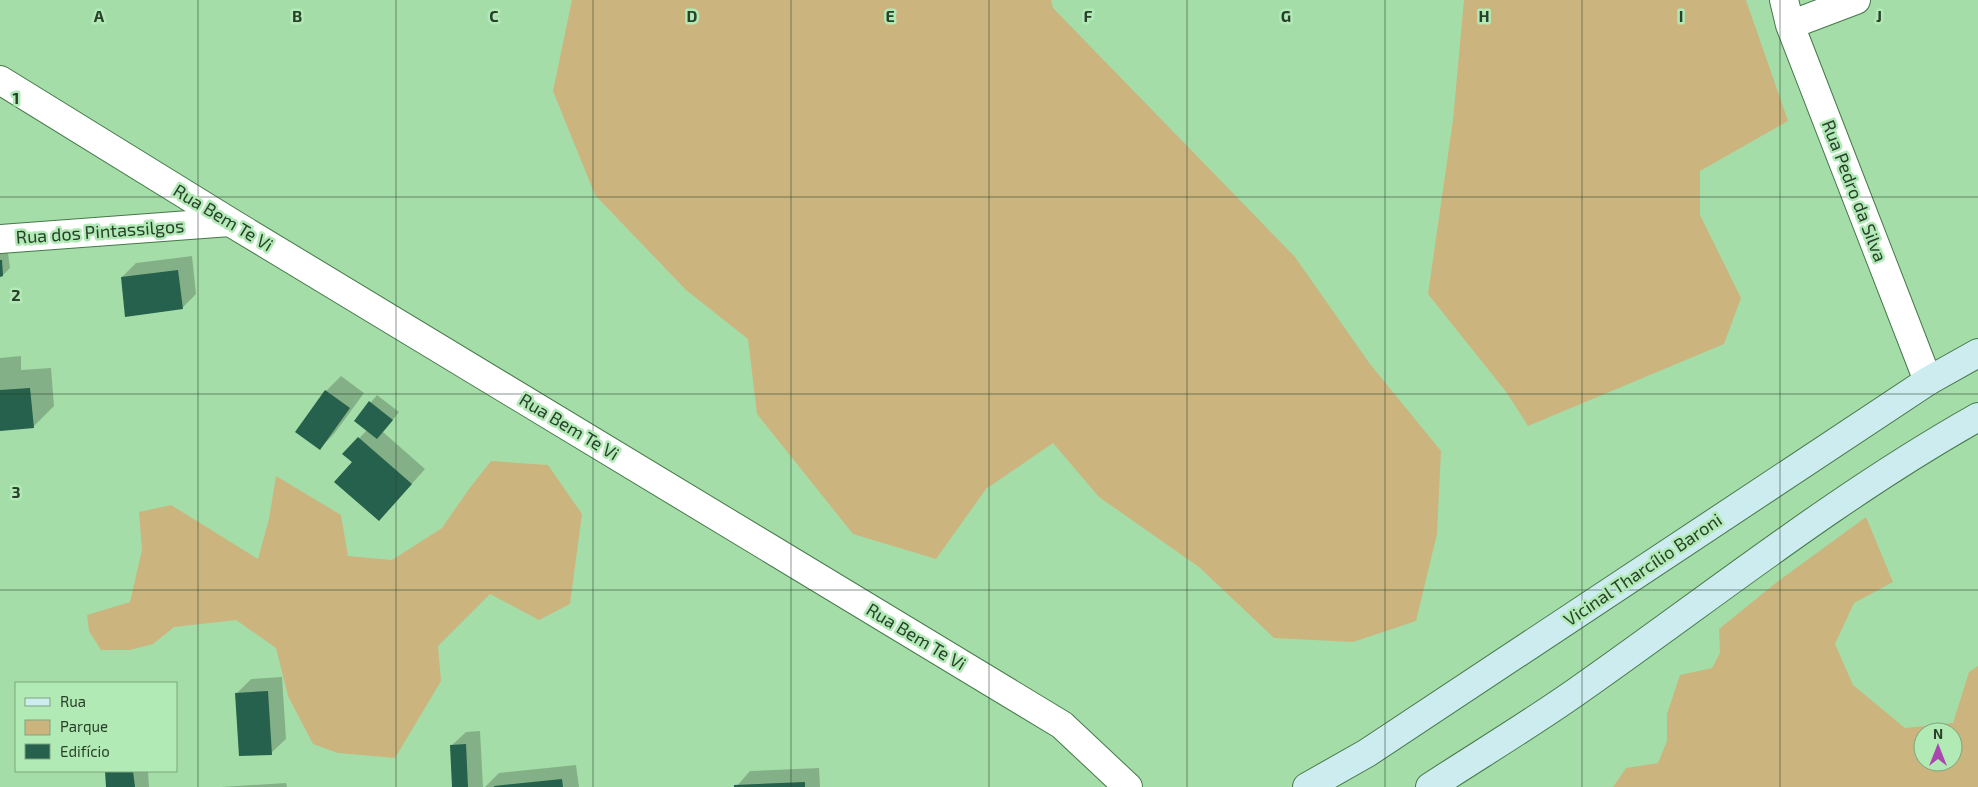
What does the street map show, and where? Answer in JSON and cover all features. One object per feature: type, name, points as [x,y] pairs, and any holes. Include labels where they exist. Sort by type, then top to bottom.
[{"type":"main road","name":"Vicinal Tharcílio Baroni","points":[[1307,787],[1367,753],[1928,381],[1978,353]]},
{"type":"main road","points":[[1430,787],[1575,693],[1818,518],[1932,443],[1978,417]]},
{"type":"street","points":[[1787,12],[1856,0]]},
{"type":"street","name":"Rua Pedro da Silva","points":[[1787,12],[1928,381]]},
{"type":"street","name":"Rua Bem Te Vi","points":[[0,80],[230,222],[1062,725],[1128,787]]},
{"type":"street","name":"Rua dos Pintassilgos","points":[[0,239],[230,222]]},
{"type":"green space","points":[[572,0],[1051,0],[1053,8],[1295,257],[1370,364],[1441,451],[1437,534],[1416,621],[1353,642],[1274,638],[1199,567],[1099,497],[1053,443],[986,489],[936,559],[853,534],[757,414],[748,339],[686,290],[595,195],[553,91]]},
{"type":"green space","points":[[1464,0],[1746,0],[1788,121],[1700,171],[1700,215],[1741,298],[1724,344],[1528,426],[1507,393],[1428,294],[1453,120]]},
{"type":"green space","points":[[491,461],[548,465],[582,514],[570,604],[539,620],[490,594],[438,646],[441,681],[395,758],[338,753],[313,744],[288,696],[276,648],[236,620],[174,627],[153,644],[130,650],[101,650],[89,631],[87,615],[130,602],[142,550],[139,512],[171,505],[258,559],[269,519],[276,476],[341,515],[348,556],[392,560],[442,528]]},
{"type":"green space","points":[[1866,517],[1893,582],[1854,603],[1835,644],[1853,685],[1905,728],[1913,727],[1913,772],[1963,772],[1963,722],[1953,722],[1969,672],[1978,666],[1978,787],[1613,787],[1626,768],[1658,763],[1667,741],[1667,714],[1680,675],[1712,668],[1720,653],[1719,629],[1777,582]]},
{"type":"building","points":[[0,260],[2,260],[3,276],[0,277]]},
{"type":"building","points":[[178,270],[183,309],[125,317],[121,277]]},
{"type":"building","points":[[30,388],[34,428],[0,431],[0,390]]},
{"type":"building","points":[[325,390],[350,408],[320,450],[295,432]]},
{"type":"building","points":[[369,401],[393,420],[377,439],[354,421]]},
{"type":"building","points":[[358,437],[412,484],[379,521],[334,482],[352,462],[342,454]]},
{"type":"building","points":[[268,691],[272,755],[239,756],[235,693]]},
{"type":"building","points":[[466,744],[468,787],[452,787],[450,745]]},
{"type":"building","points":[[105,772],[133,772],[135,787],[106,787]]},
{"type":"building","points":[[562,779],[563,787],[494,787],[494,786]]},
{"type":"building","points":[[805,782],[805,787],[734,787],[734,785]]}]
